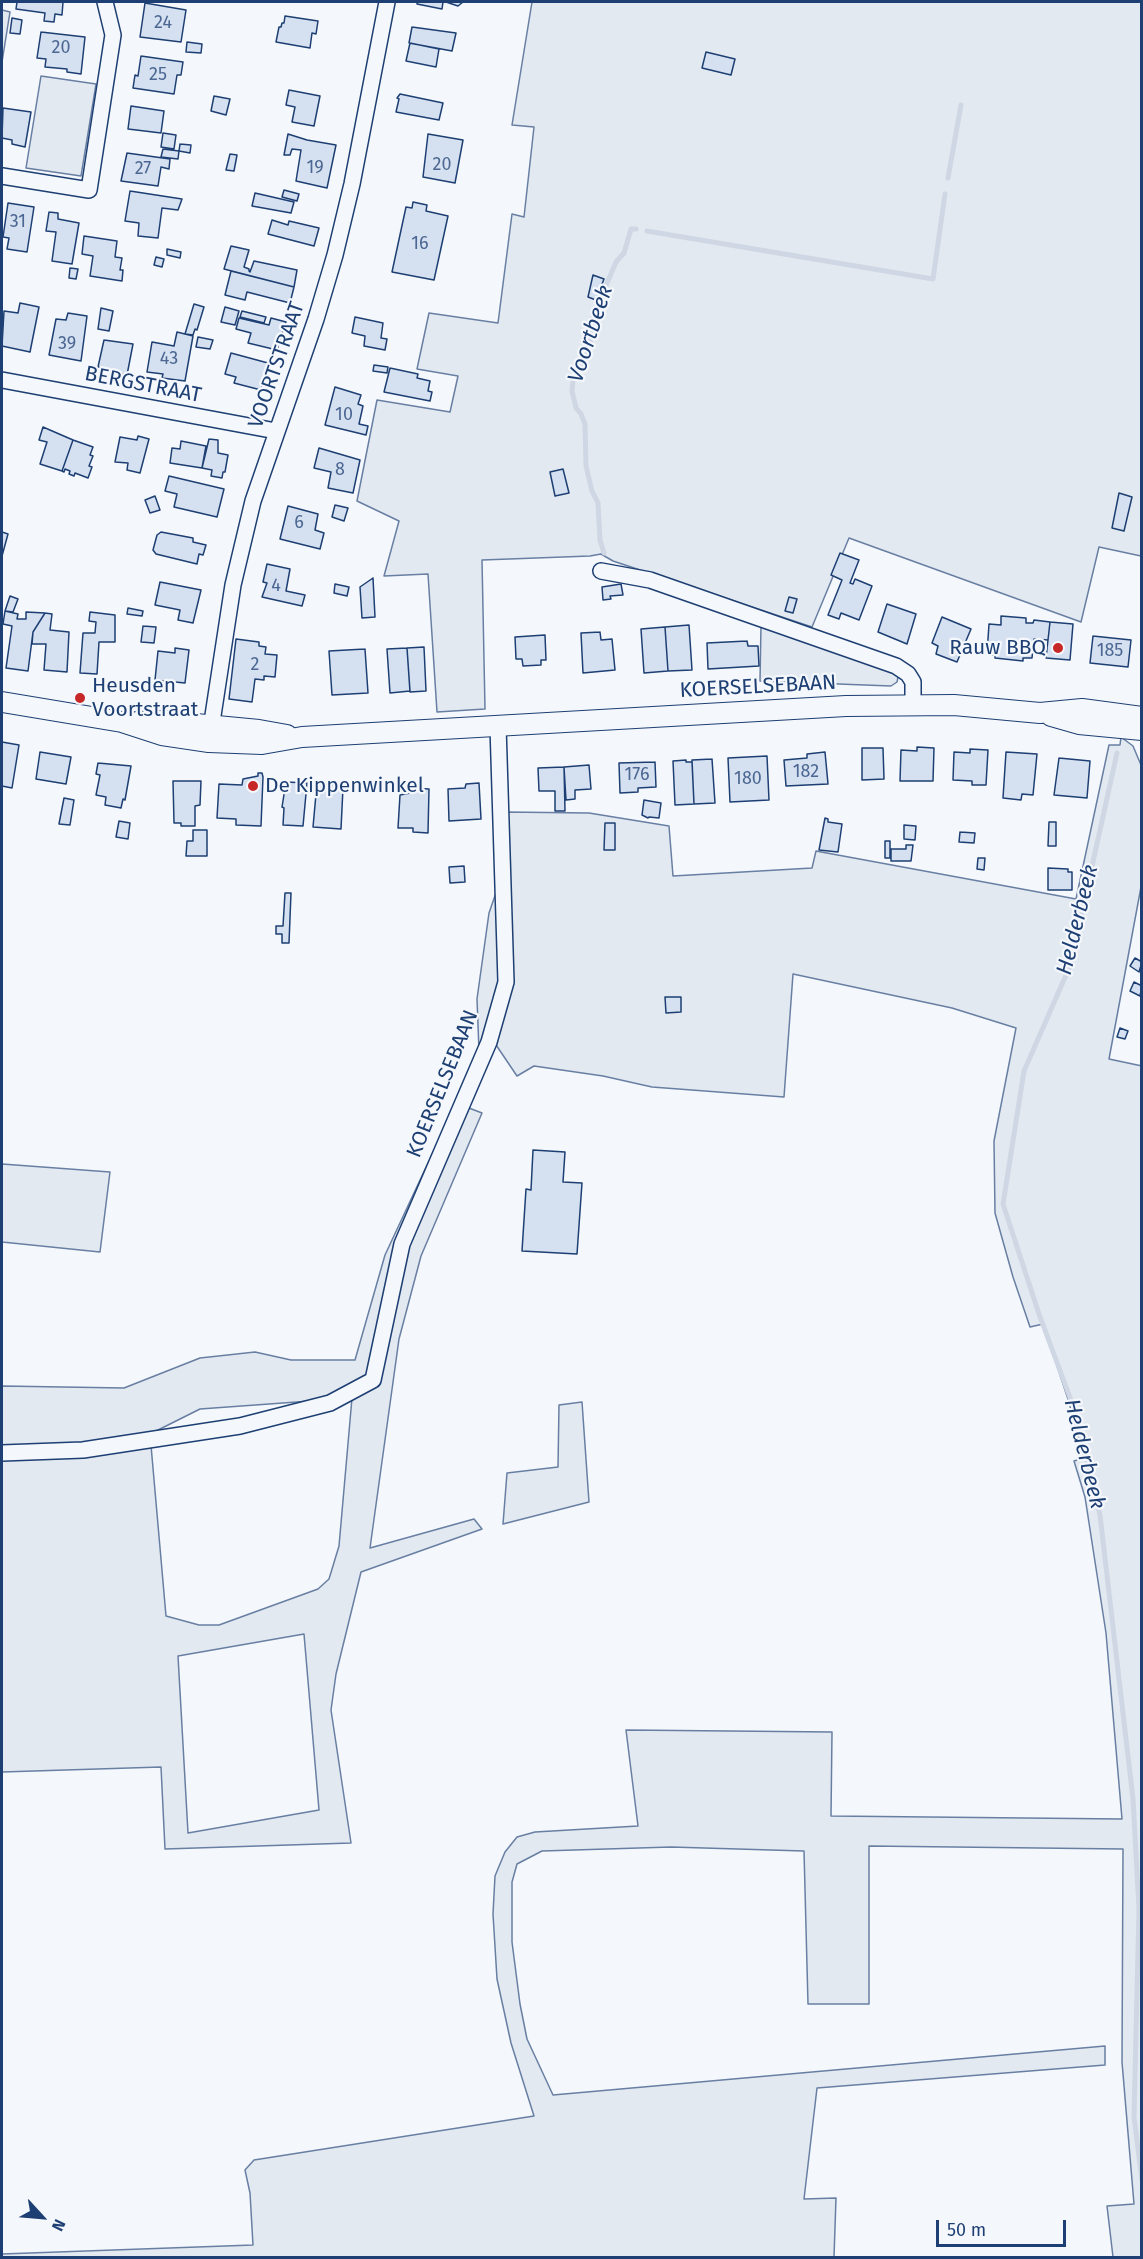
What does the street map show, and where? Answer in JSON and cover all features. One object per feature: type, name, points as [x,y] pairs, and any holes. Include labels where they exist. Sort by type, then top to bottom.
[{"type":"street","points":[[2,176],[89,190],[113,35],[105,2]]},
{"type":"street","name":"VOORTSTRAAT","points":[[210,734],[232,585],[253,501],[316,320],[335,255],[352,184],[387,2]]},
{"type":"street","name":"BERGSTRAAT","points":[[2,380],[276,431]]},
{"type":"street","name":"KOERSELSEBAAN","points":[[601,572],[650,580],[896,666],[908,674],[913,682],[913,705]]},
{"type":"street","name":"KOERSELSEBAAN","points":[[2,702],[122,722],[162,735],[210,734],[262,744],[302,737],[846,706],[954,705],[1040,713],[1082,709],[1142,717]]},
{"type":"street","name":"KOERSELSEBAAN","points":[[1040,713],[1078,724],[1142,730]]},
{"type":"street","name":"KOERSELSEBAAN","points":[[2,1453],[83,1450],[240,1426],[330,1403],[373,1380],[402,1244],[489,1042],[506,982],[498,726]]},
{"type":"shaded area","points":[[532,2],[1141,2],[1141,556],[1099,547],[1081,622],[849,538],[812,627],[613,561],[601,554],[482,560],[485,709],[437,712],[428,574],[384,576],[399,521],[357,501],[377,400],[450,412],[458,376],[417,369],[429,313],[498,323],[512,214],[524,217],[534,127],[512,125]]},
{"type":"shaded area","points":[[2,10],[10,12],[2,62]]},
{"type":"shaded area","points":[[41,76],[96,84],[81,176],[26,168]]},
{"type":"shaded area","points":[[761,625],[891,671],[898,677],[897,682],[891,686],[760,681]]},
{"type":"shaded area","points":[[1121,737],[1133,746],[1141,765],[1141,887],[1109,1059],[1142,1066],[1141,2257],[1113,2257],[1107,2206],[1134,2204],[1122,2062],[1123,1849],[869,1846],[869,2004],[808,2004],[804,1851],[671,1847],[542,1851],[517,1864],[512,1882],[512,1942],[520,2004],[527,2039],[553,2095],[1105,2046],[1105,2065],[817,2088],[804,2199],[836,2198],[834,2257],[2,2258],[2,2254],[253,2245],[250,2193],[245,2170],[254,2160],[534,2116],[511,2043],[497,1979],[493,1914],[495,1876],[505,1852],[517,1837],[535,1832],[638,1826],[626,1730],[832,1732],[831,1816],[1122,1819],[1106,1633],[1085,1497],[1074,1461],[1084,1458],[1068,1399],[1043,1324],[1030,1327],[995,1213],[994,1141],[1016,1028],[952,1008],[793,974],[784,1097],[652,1087],[603,1076],[534,1066],[517,1076],[488,1033],[479,1051],[477,999],[489,913],[498,887],[504,812],[589,813],[669,826],[673,876],[812,868],[816,851],[1076,899],[1109,745],[1120,745]]},
{"type":"shaded area","points":[[456,1103],[482,1113],[421,1256],[399,1339],[370,1548],[474,1519],[482,1529],[361,1572],[336,1674],[331,1710],[351,1843],[165,1849],[161,1767],[2,1772],[2,1386],[124,1388],[200,1358],[255,1352],[291,1360],[355,1360],[385,1255]],"holes":[[[352,1398],[339,1546],[329,1579],[318,1589],[219,1625],[199,1625],[166,1616],[150,1434],[200,1409]],[[304,1634],[319,1810],[188,1833],[178,1656]]]},
{"type":"shaded area","points":[[2,1164],[110,1172],[100,1252],[2,1242]]},
{"type":"shaded area","points":[[582,1402],[589,1502],[503,1524],[507,1473],[558,1467],[559,1405]]},
{"type":"building","points":[[17,2],[63,2],[62,15],[55,14],[54,22],[44,21],[45,13],[16,9]]},
{"type":"building","points":[[417,2],[443,2],[442,9],[417,4]]},
{"type":"building","points":[[446,2],[463,2],[458,6]]},
{"type":"building","points":[[145,3],[186,10],[181,42],[140,37]]},
{"type":"building","points":[[285,16],[318,21],[316,34],[312,33],[310,48],[276,42],[279,27],[284,23]]},
{"type":"building","points":[[12,18],[22,20],[20,34],[10,33]]},
{"type":"building","points":[[412,27],[456,33],[452,51],[409,43]]},
{"type":"building","points":[[41,32],[85,37],[81,74],[67,72],[67,69],[45,67],[46,59],[37,58]]},
{"type":"building","points":[[187,42],[202,44],[201,53],[186,52]]},
{"type":"building","points":[[410,43],[439,49],[436,67],[406,61]]},
{"type":"building","points":[[706,52],[735,59],[731,75],[702,68]]},
{"type":"building","points":[[141,56],[183,62],[181,75],[177,75],[174,94],[133,88],[135,75],[138,76]]},
{"type":"building","points":[[289,90],[320,96],[314,126],[292,122],[295,107],[286,105]]},
{"type":"building","points":[[400,94],[443,103],[439,120],[396,112],[399,99],[397,98]]},
{"type":"building","points":[[214,96],[230,99],[226,115],[211,111]]},
{"type":"building","points":[[131,106],[164,111],[161,133],[128,129]]},
{"type":"building","points":[[3,108],[31,112],[25,147],[12,144],[12,140],[2,138]]},
{"type":"building","points":[[163,133],[176,135],[174,149],[161,147]]},
{"type":"building","points":[[288,134],[336,145],[327,188],[296,181],[301,150],[292,149],[290,155],[284,155]]},
{"type":"building","points":[[428,134],[463,140],[455,183],[423,177]]},
{"type":"building","points":[[180,144],[191,145],[190,153],[179,151]]},
{"type":"building","points":[[163,149],[179,151],[178,159],[161,157]]},
{"type":"building","points":[[127,153],[170,159],[169,169],[161,167],[158,186],[121,181]]},
{"type":"building","points":[[230,154],[237,155],[234,171],[226,170]]},
{"type":"building","points":[[284,190],[299,194],[297,201],[282,197]]},
{"type":"building","points":[[130,191],[182,199],[178,210],[162,208],[158,238],[138,236],[139,223],[125,221]]},
{"type":"building","points":[[255,193],[294,202],[291,213],[252,206]]},
{"type":"building","points":[[413,202],[427,205],[426,211],[448,216],[434,280],[392,272],[406,207],[412,208]]},
{"type":"building","points":[[8,203],[34,207],[27,252],[7,249],[9,238],[3,237]]},
{"type":"building","points":[[49,212],[58,213],[58,219],[79,223],[72,264],[52,261],[56,232],[46,231]]},
{"type":"building","points":[[272,220],[288,225],[289,221],[319,228],[314,246],[268,234]]},
{"type":"building","points":[[84,236],[117,241],[115,257],[122,258],[120,270],[123,270],[122,281],[90,276],[93,256],[82,254]]},
{"type":"building","points":[[231,246],[249,250],[244,267],[250,272],[254,261],[297,270],[294,287],[224,269]]},
{"type":"building","points":[[167,249],[181,252],[180,258],[167,255]]},
{"type":"building","points":[[156,257],[164,259],[162,267],[154,265]]},
{"type":"building","points":[[70,268],[78,269],[76,279],[69,278]]},
{"type":"building","points":[[231,271],[294,287],[290,303],[247,292],[245,300],[225,295]]},
{"type":"building","points":[[593,275],[604,279],[596,300],[588,297]]},
{"type":"building","points":[[20,303],[39,307],[30,352],[2,346],[4,311],[18,313]]},
{"type":"building","points":[[194,304],[204,307],[197,330],[195,329],[193,335],[185,334]]},
{"type":"building","points":[[225,307],[239,311],[235,325],[221,322]]},
{"type":"building","points":[[101,308],[113,311],[109,331],[98,329]]},
{"type":"building","points":[[242,311],[266,317],[264,323],[240,317]]},
{"type":"building","points":[[68,313],[87,316],[81,361],[49,355],[56,319],[66,320]]},
{"type":"building","points":[[355,317],[383,323],[381,338],[387,339],[385,350],[364,346],[365,336],[352,333]]},
{"type":"building","points":[[239,318],[269,325],[271,318],[286,322],[277,350],[248,343],[251,333],[236,329]]},
{"type":"building","points":[[177,332],[193,336],[185,381],[162,378],[163,374],[147,372],[152,342],[174,346]]},
{"type":"building","points":[[198,337],[213,340],[210,349],[196,347]]},
{"type":"building","points":[[104,340],[133,344],[127,375],[98,367]]},
{"type":"building","points":[[231,353],[268,363],[261,390],[234,383],[236,377],[225,374]]},
{"type":"building","points":[[374,365],[388,367],[387,373],[373,371]]},
{"type":"building","points":[[390,368],[418,374],[417,378],[430,381],[428,391],[432,392],[430,401],[384,392]]},
{"type":"building","points":[[335,387],[361,395],[358,404],[363,406],[359,424],[368,426],[366,435],[325,425]]},
{"type":"building","points":[[43,427],[73,440],[62,471],[40,464],[47,442],[39,440]]},
{"type":"building","points":[[138,436],[149,439],[140,473],[127,470],[128,463],[115,462],[120,437],[137,440]]},
{"type":"building","points":[[209,439],[218,440],[218,453],[228,455],[222,478],[211,476],[212,470],[202,468]]},
{"type":"building","points":[[73,440],[93,447],[90,455],[93,456],[89,466],[92,467],[88,478],[75,473],[74,476],[65,469],[64,472],[62,471]]},
{"type":"building","points":[[181,441],[206,446],[202,468],[170,463],[172,448],[180,449]]},
{"type":"building","points":[[319,448],[360,460],[353,493],[328,488],[331,472],[314,468]]},
{"type":"building","points":[[563,469],[569,493],[555,496],[550,472]]},
{"type":"building","points":[[169,476],[224,489],[217,517],[174,507],[177,494],[165,491]]},
{"type":"building","points":[[1119,493],[1132,497],[1124,531],[1112,528]]},
{"type":"building","points":[[155,496],[160,510],[150,513],[145,500]]},
{"type":"building","points":[[335,505],[348,508],[344,521],[332,517]]},
{"type":"building","points":[[288,506],[318,514],[315,530],[324,533],[320,549],[280,539]]},
{"type":"building","points":[[2,532],[8,534],[2,556]]},
{"type":"building","points":[[161,532],[193,538],[193,542],[206,545],[203,555],[199,554],[197,564],[156,554],[153,550],[157,535]]},
{"type":"building","points":[[840,553],[859,560],[850,583],[853,584],[855,579],[872,586],[859,620],[841,613],[839,619],[828,615],[842,580],[831,575]]},
{"type":"building","points":[[267,564],[290,569],[286,591],[305,595],[302,606],[262,597],[267,583],[263,582]]},
{"type":"building","points":[[373,578],[375,617],[362,618],[360,587]]},
{"type":"building","points":[[160,582],[201,590],[193,623],[178,620],[180,610],[155,605]]},
{"type":"building","points":[[335,584],[349,587],[347,596],[334,593]]},
{"type":"building","points":[[621,584],[623,595],[610,596],[611,599],[603,600],[602,587]]},
{"type":"building","points":[[10,596],[18,599],[13,612],[5,611]]},
{"type":"building","points":[[789,597],[797,599],[793,613],[785,611]]},
{"type":"building","points":[[887,604],[916,614],[907,644],[878,632]]},
{"type":"building","points":[[128,608],[143,611],[142,616],[127,614]]},
{"type":"building","points":[[5,611],[18,614],[17,619],[26,619],[26,612],[45,613],[33,632],[28,671],[6,668],[12,626],[3,624]]},
{"type":"building","points":[[90,612],[115,615],[115,642],[99,642],[97,674],[80,673],[83,633],[95,633],[96,622],[89,621]]},
{"type":"building","points":[[45,613],[52,614],[50,630],[69,632],[67,672],[44,670],[46,644],[32,644],[33,632]]},
{"type":"building","points":[[1001,616],[1026,618],[1026,623],[1033,623],[1034,620],[1050,622],[1048,640],[1034,639],[1032,658],[1023,658],[1023,661],[995,658],[995,655],[987,654],[989,624],[1001,625]]},
{"type":"building","points":[[942,617],[971,629],[957,662],[936,654],[938,646],[932,643]]},
{"type":"building","points":[[1050,622],[1073,624],[1070,660],[1046,658]]},
{"type":"building","points":[[689,625],[692,670],[668,671],[665,627]]},
{"type":"building","points":[[143,626],[156,627],[154,643],[141,642]]},
{"type":"building","points":[[665,627],[668,671],[644,673],[641,629]]},
{"type":"building","points":[[600,632],[601,640],[612,639],[615,670],[583,673],[581,633]]},
{"type":"building","points":[[545,635],[546,660],[541,660],[541,665],[523,666],[522,659],[516,659],[515,637]]},
{"type":"building","points":[[1093,636],[1131,640],[1128,667],[1090,663]]},
{"type":"building","points":[[236,639],[259,642],[259,646],[266,647],[265,654],[277,655],[275,677],[264,676],[264,680],[255,679],[252,702],[229,699]]},
{"type":"building","points":[[747,641],[748,646],[758,646],[759,666],[708,669],[707,643]]},
{"type":"building","points":[[424,647],[426,691],[410,692],[407,648]]},
{"type":"building","points":[[175,648],[189,650],[185,683],[155,680],[158,651],[175,653]]},
{"type":"building","points":[[407,648],[410,691],[390,693],[387,649]]},
{"type":"building","points":[[365,649],[368,693],[332,695],[329,651]]},
{"type":"building","points":[[2,742],[19,745],[12,788],[2,786]]},
{"type":"building","points":[[917,747],[934,748],[933,781],[900,781],[901,750],[917,751]]},
{"type":"building","points":[[862,748],[883,748],[884,779],[862,780]]},
{"type":"building","points":[[970,749],[988,750],[986,785],[972,785],[972,781],[953,780],[954,752],[970,753]]},
{"type":"building","points":[[40,752],[71,757],[66,784],[36,779]]},
{"type":"building","points":[[825,752],[828,784],[786,786],[784,760],[807,758],[807,754]]},
{"type":"building","points":[[1006,752],[1037,754],[1033,795],[1022,794],[1021,800],[1003,798]]},
{"type":"building","points":[[767,756],[769,800],[730,802],[728,758]]},
{"type":"building","points":[[1059,758],[1090,761],[1087,798],[1054,795]]},
{"type":"building","points":[[712,759],[715,803],[694,804],[692,760]]},
{"type":"building","points":[[686,760],[686,762],[692,762],[694,804],[675,805],[673,761]]},
{"type":"building","points":[[655,762],[656,787],[638,788],[638,792],[620,793],[619,763]]},
{"type":"building","points":[[98,763],[131,766],[125,800],[123,799],[121,808],[105,805],[106,797],[96,795],[100,775],[96,774]]},
{"type":"building","points":[[589,765],[591,789],[575,790],[575,799],[566,800],[564,767]]},
{"type":"building","points":[[564,767],[565,811],[555,811],[555,791],[539,791],[538,768]]},
{"type":"building","points":[[258,773],[262,773],[263,777],[261,826],[236,825],[236,819],[217,818],[219,784],[242,785],[243,779],[258,776]]},
{"type":"building","points":[[173,781],[201,781],[200,805],[195,806],[195,826],[181,826],[181,823],[174,823]]},
{"type":"building","points":[[286,782],[307,783],[303,826],[283,825],[284,808],[282,807]]},
{"type":"building","points":[[317,783],[337,785],[337,788],[343,788],[341,829],[313,827]]},
{"type":"building","points":[[479,783],[481,819],[449,821],[448,789],[465,788],[466,784]]},
{"type":"building","points":[[410,788],[429,789],[428,833],[413,832],[413,828],[398,828],[400,795],[410,793]]},
{"type":"building","points":[[64,798],[74,800],[70,825],[59,824]]},
{"type":"building","points":[[644,800],[661,803],[659,818],[648,818],[642,815]]},
{"type":"building","points":[[825,818],[828,822],[842,824],[838,852],[819,850]]},
{"type":"building","points":[[119,821],[130,823],[128,839],[116,837]]},
{"type":"building","points":[[1049,822],[1056,822],[1056,846],[1048,846]]},
{"type":"building","points":[[605,823],[615,823],[615,850],[604,850]]},
{"type":"building","points":[[904,825],[916,826],[915,840],[904,839]]},
{"type":"building","points":[[193,830],[207,830],[207,856],[186,856],[187,841],[193,841]]},
{"type":"building","points":[[960,832],[975,833],[974,843],[959,842]]},
{"type":"building","points":[[885,841],[890,841],[890,858],[885,858]]},
{"type":"building","points":[[906,845],[913,845],[911,861],[891,861],[891,849],[906,849]]},
{"type":"building","points":[[978,858],[985,858],[984,870],[977,869]]},
{"type":"building","points":[[464,866],[465,882],[450,883],[449,867]]},
{"type":"building","points":[[1048,868],[1068,869],[1068,872],[1072,872],[1072,890],[1048,890]]},
{"type":"building","points":[[285,893],[291,893],[289,943],[282,943],[282,934],[276,934],[276,926],[283,926]]},
{"type":"building","points":[[1135,958],[1142,962],[1139,972],[1130,966]]},
{"type":"building","points":[[1134,982],[1142,986],[1140,996],[1130,991]]},
{"type":"building","points":[[665,997],[681,997],[681,1012],[666,1013]]},
{"type":"building","points":[[1120,1028],[1128,1031],[1125,1039],[1117,1037]]},
{"type":"building","points":[[533,1150],[565,1152],[563,1182],[582,1183],[577,1254],[522,1251],[526,1189],[531,1190]]},
{"type":"waterway","name":"Voortbeek","points":[[948,178],[961,105]]},
{"type":"waterway","points":[[647,231],[933,279],[945,194]]},
{"type":"waterway","name":"Voortbeek","points":[[604,553],[600,540],[598,503],[592,491],[586,466],[585,424],[576,408],[572,391],[573,381],[590,348],[594,314],[616,262],[624,253],[631,229],[636,229]]},
{"type":"waterway","name":"Helderbeek","points":[[1117,753],[1070,966],[1024,1071],[1003,1204],[1039,1314],[1075,1411],[1100,1515],[1133,1799],[1139,1909],[1134,2117],[1142,2180]]},
{"type":"place","name":"Rauw BBQ","points":[[1058,648]]},
{"type":"place","name":"Heusden Voortstraat","points":[[80,698]]},
{"type":"place","name":"De Kippenwinkel","points":[[253,786]]}]
